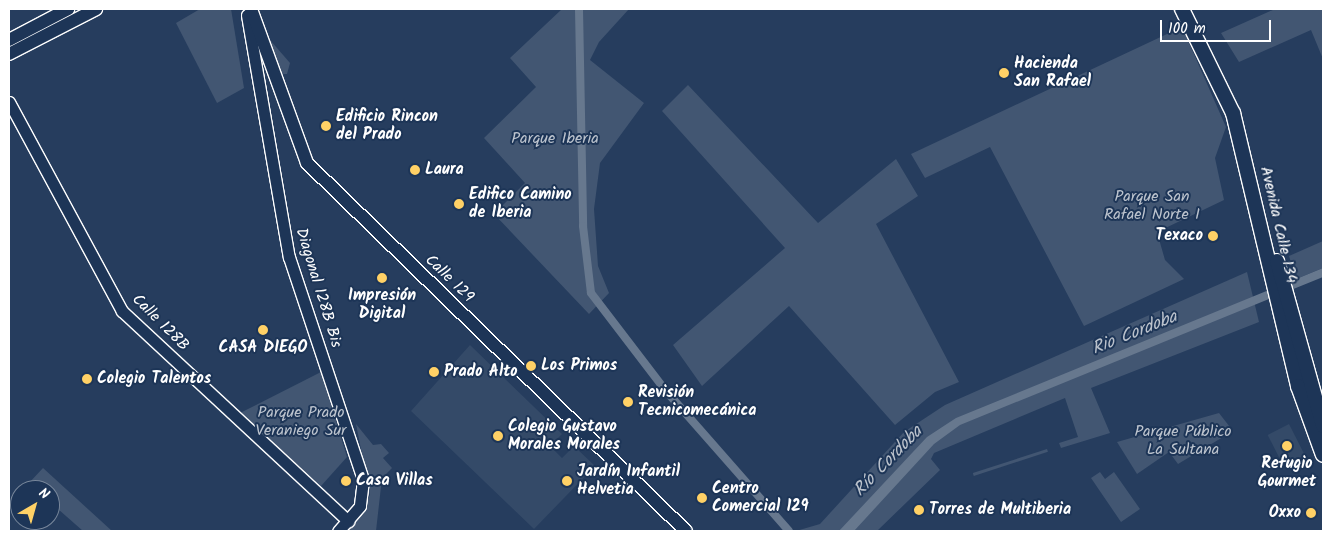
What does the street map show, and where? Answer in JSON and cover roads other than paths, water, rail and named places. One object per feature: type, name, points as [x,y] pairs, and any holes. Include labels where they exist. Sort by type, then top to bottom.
[{"type":"main road","points":[[9,40],[68,9]]},
{"type":"main road","points":[[9,54],[96,9]]},
{"type":"main road","name":"Avenida Calle 134","points":[[1182,9],[1230,102],[1277,279]]},
{"type":"main road","name":"Avenida Calle 134","points":[[1192,9],[1244,117],[1300,395],[1323,455]]},
{"type":"main road","name":"Calle 129","points":[[247,11],[293,151],[304,169],[675,531]]},
{"type":"main road","name":"Calle 129","points":[[247,11],[307,164],[686,531]]},
{"type":"main road","name":"Avenida Calle 134","points":[[1282,303],[1323,426]]},
{"type":"street","name":"Diagonal 128B Bis","points":[[247,11],[289,257],[358,459],[364,487],[360,506],[348,521]]},
{"type":"street","name":"Calle 128B","points":[[9,102],[122,311],[348,521]]},
{"type":"street","points":[[338,531],[348,521]]},
{"type":"waterway","points":[[579,9],[583,226],[591,293],[666,391],[789,531]]},
{"type":"place","name":"Hacienda San Rafael","points":[[1004,73]]},
{"type":"place","name":"Edificio Rincon del Prado","points":[[326,126]]},
{"type":"place","name":"Laura","points":[[415,170]]},
{"type":"place","name":"Edifico Camino de Iberia","points":[[459,204]]},
{"type":"place","name":"Texaco","points":[[1213,236]]},
{"type":"place","name":"Impresión Digital","points":[[382,278]]},
{"type":"place","name":"CASA DIEGO","points":[[263,330]]},
{"type":"place","name":"Los Primos","points":[[531,366]]},
{"type":"place","name":"Prado Alto","points":[[434,372]]},
{"type":"place","name":"Colegio Talentos","points":[[87,379]]},
{"type":"place","name":"Revisión Tecnicomecánica","points":[[628,402]]},
{"type":"place","name":"Colegio Gustavo Morales Morales","points":[[498,436]]},
{"type":"place","name":"Refugio Gourmet","points":[[1287,446]]},
{"type":"place","name":"Casa Villas","points":[[346,481]]},
{"type":"place","name":"Jardín Infantil Helvetia","points":[[567,481]]},
{"type":"place","name":"Centro Comercial 129","points":[[702,498]]},
{"type":"place","name":"Torres de Multiberia","points":[[919,510]]},
{"type":"place","name":"Oxxo","points":[[1311,513]]},
{"type":"park label","name":"Parque Iberia","points":[[555,139]]},
{"type":"park label","name":"Parque San Rafael Norte I","points":[[1152,206]]},
{"type":"park label","name":"Parque Prado Veraniego Sur","points":[[301,422]]},
{"type":"park label","name":"Parque Público La Sultana","points":[[1183,441]]},
{"type":"water label","name":"Rio Cordoba","points":[[1135,334]]},
{"type":"water label","name":"Río Cordoba","points":[[889,462]]}]
